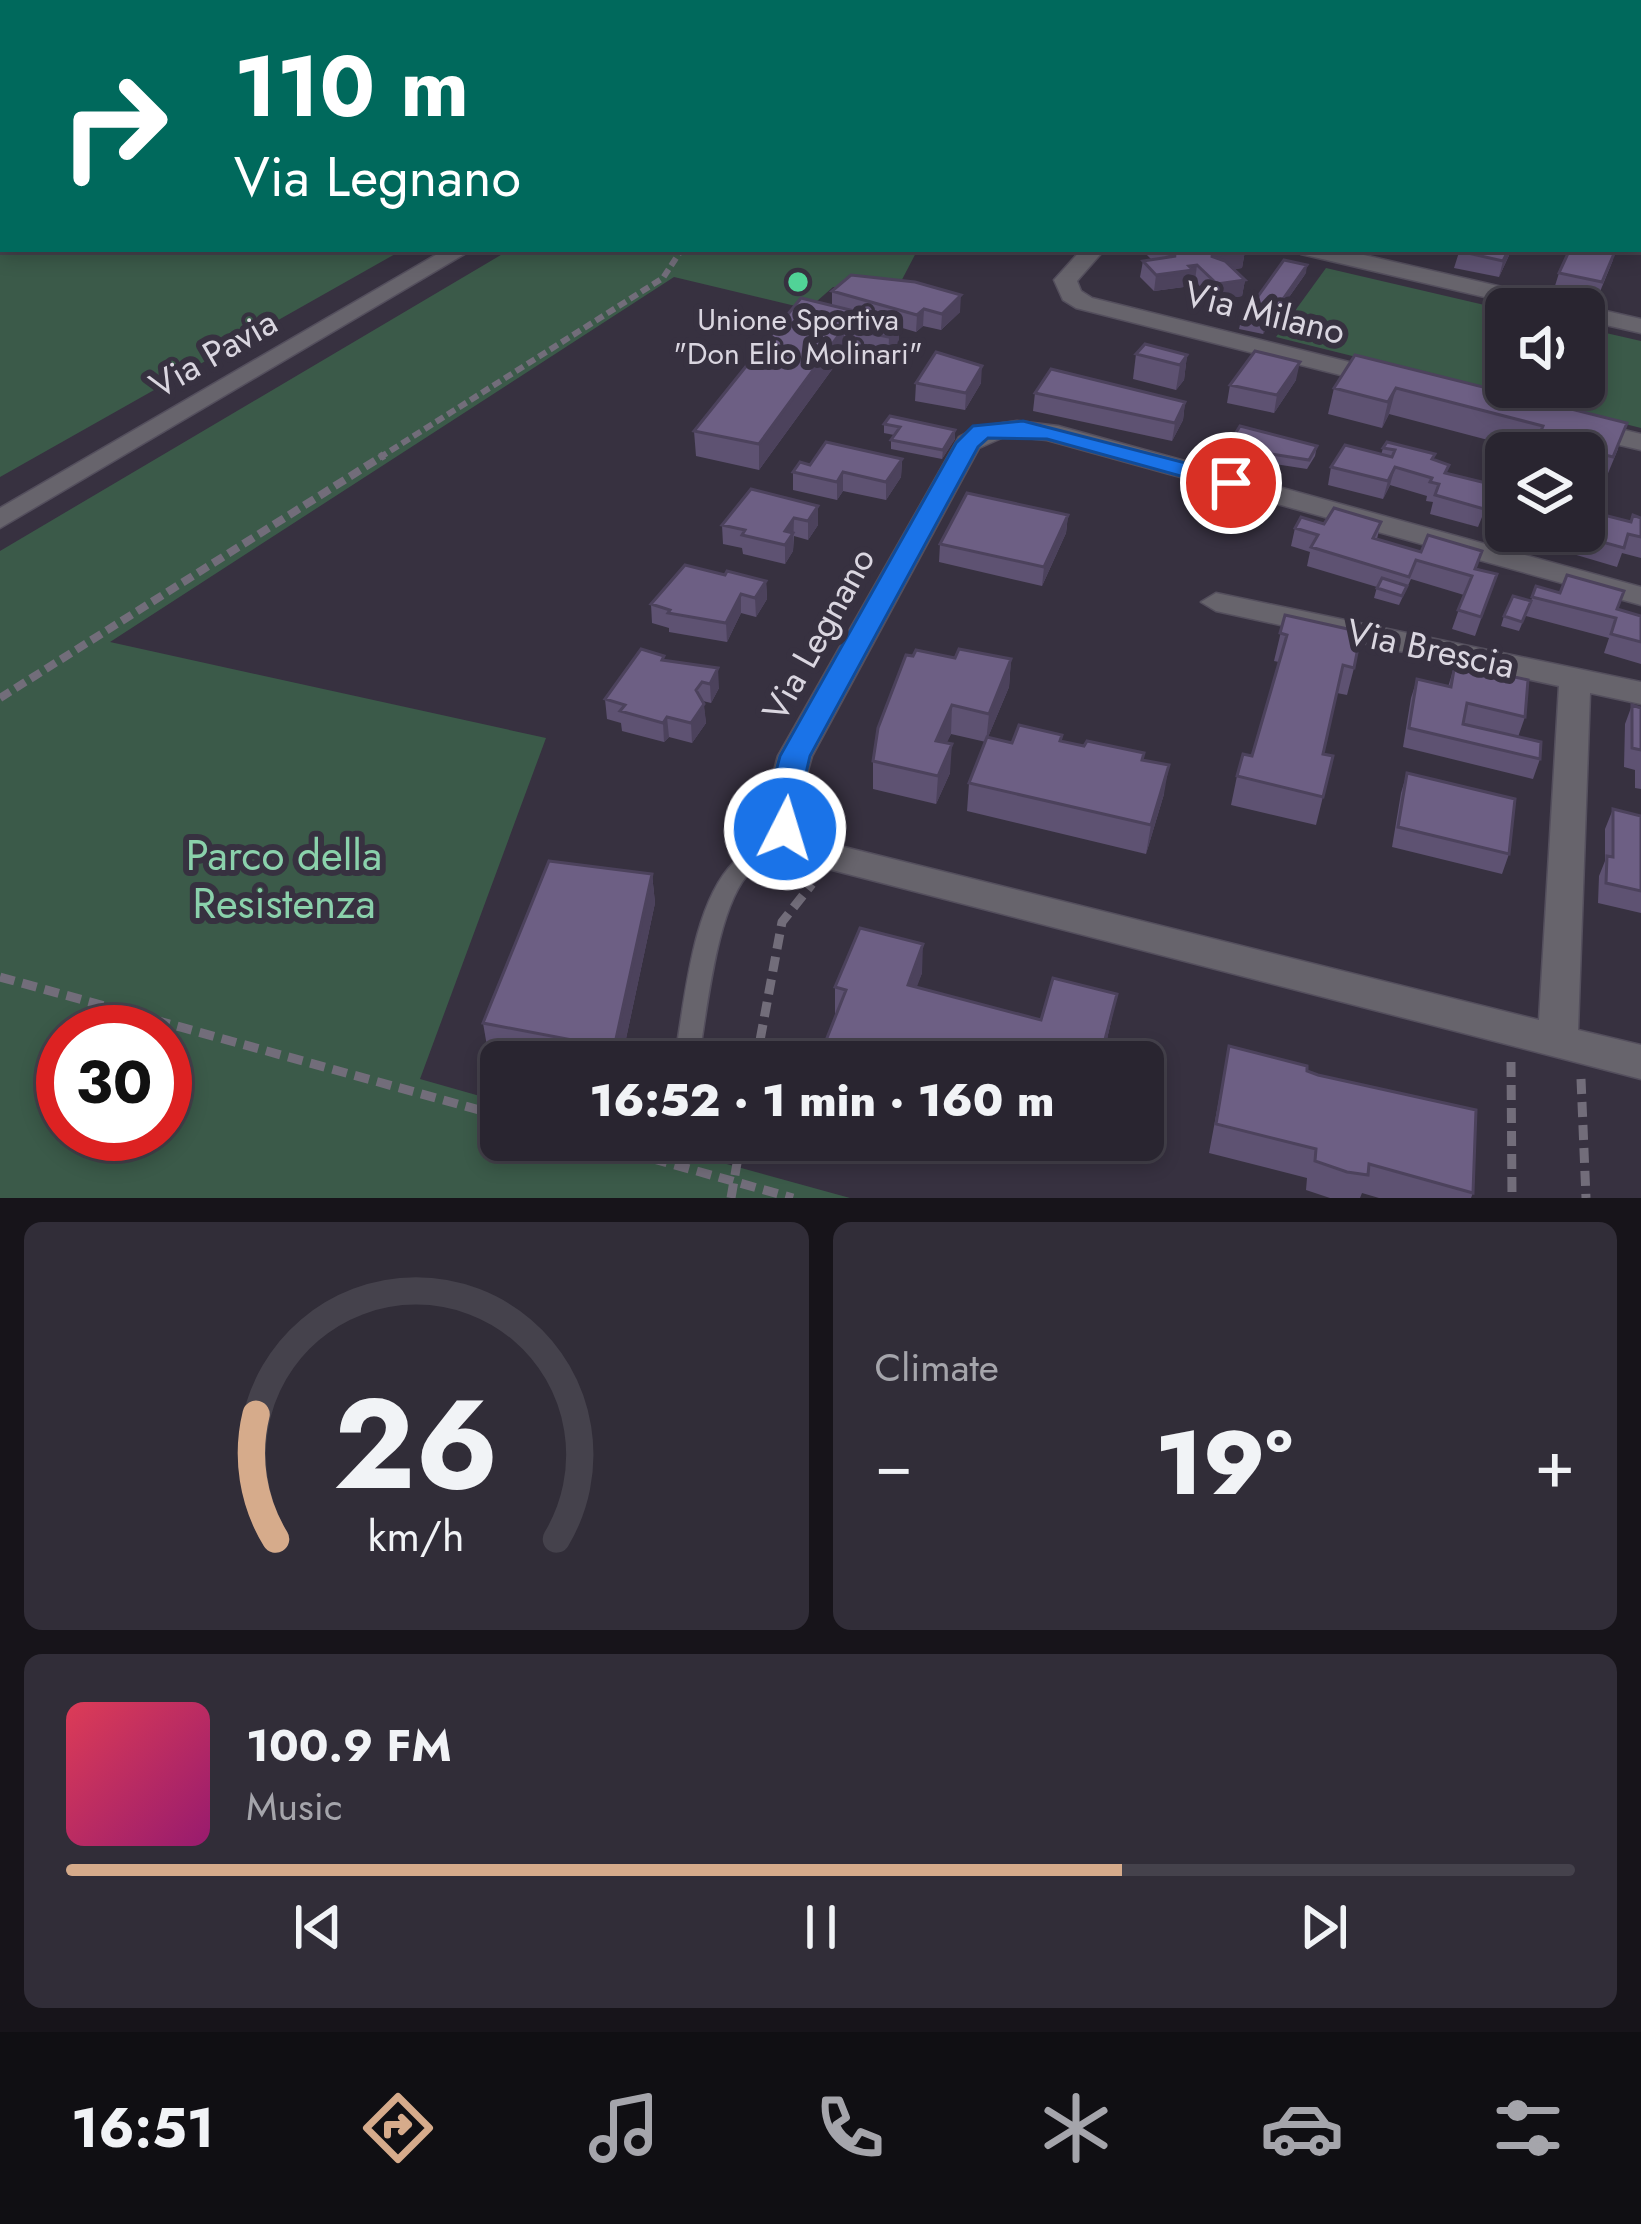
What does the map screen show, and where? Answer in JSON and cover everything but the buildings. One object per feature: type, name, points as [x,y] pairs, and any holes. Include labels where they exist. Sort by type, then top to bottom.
[{"type":"street","name":"Via Pavia","points":[[0,520],[457,252]]},
{"type":"street","name":"Via Milano","points":[[1091,252],[1066,280],[1065,287],[1084,303],[1409,385]]},
{"type":"street","points":[[1322,252],[1485,290]]},
{"type":"street","points":[[1605,318],[1641,326]]},
{"type":"street","points":[[1548,419],[1641,442]]},
{"type":"street","name":"Via Legnano","points":[[793,839],[781,812],[795,756],[968,443],[982,431],[1010,428],[1049,433],[1641,596]]},
{"type":"street","name":"Via Brescia","points":[[1216,602],[1641,693]]},
{"type":"street","points":[[1568,1045],[1575,679]]},
{"type":"street","points":[[793,839],[809,851],[1641,1062]]},
{"type":"lane","points":[[690,1041],[709,947],[734,874],[763,850],[793,839]]},
{"type":"path","points":[[0,698],[663,278],[680,252]]},
{"type":"path","points":[[760,1041],[782,922],[832,857]]},
{"type":"path","points":[[0,977],[480,1110]]},
{"type":"path","points":[[1511,1030],[1512,1198]]},
{"type":"path","points":[[1568,1045],[1586,1198]]},
{"type":"path","points":[[662,1161],[794,1198]]},
{"type":"path","points":[[730,1198],[737,1161]]},
{"type":"green space","points":[[0,252],[399,252],[0,477]]},
{"type":"green space","name":"Parco della Resistenza","points":[[506,252],[916,252],[895,293],[833,287],[808,309],[674,277],[110,642],[546,738],[420,1079],[480,1096],[480,1161],[715,1161],[850,1198],[0,1198],[0,551]]},
{"type":"green space","points":[[1326,268],[1485,305],[1485,389],[1276,337]]},
{"type":"green space","points":[[1605,333],[1641,341],[1641,428],[1561,408],[1605,408]]},
{"type":"place","name":"Unione Sportiva \"Don Elio Molinari\"","points":[[798,282]]},
{"type":"route","points":[[785,829],[781,812],[795,756],[968,443],[982,431],[1023,428],[1049,433],[1231,483]]}]
